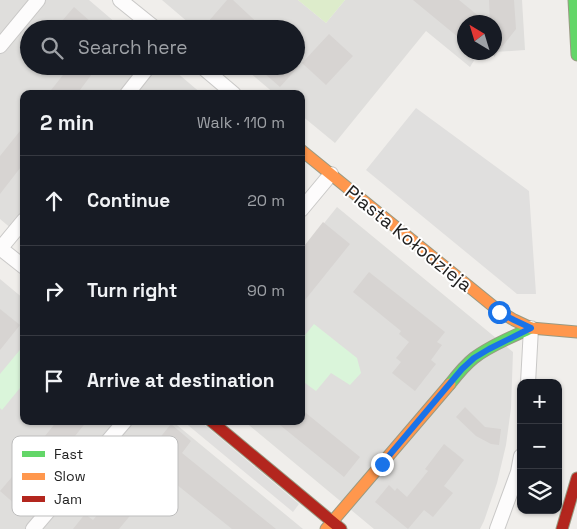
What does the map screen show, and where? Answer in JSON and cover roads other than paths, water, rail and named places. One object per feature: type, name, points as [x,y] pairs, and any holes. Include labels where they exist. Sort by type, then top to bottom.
[{"type":"street","points":[[21,20],[38,0]]},
{"type":"street","points":[[120,0],[145,20]]},
{"type":"street","points":[[574,0],[577,55]]},
{"type":"street","points":[[0,46],[20,22]]},
{"type":"street","points":[[130,90],[142,75]]},
{"type":"street","points":[[212,75],[229,90]]},
{"type":"street","name":"Piasta Kołodzieja","points":[[305,153],[499,312],[531,328],[577,332]]},
{"type":"street","points":[[305,205],[331,174]]},
{"type":"street","points":[[20,225],[0,248],[20,264]]},
{"type":"street","points":[[216,425],[333,526],[462,369],[474,358],[489,349],[531,328],[528,379]]},
{"type":"street","points":[[112,436],[122,425]]},
{"type":"street","points":[[497,529],[519,469]]},
{"type":"street","points":[[562,529],[577,478]]},
{"type":"street","points":[[34,529],[45,516]]}]
